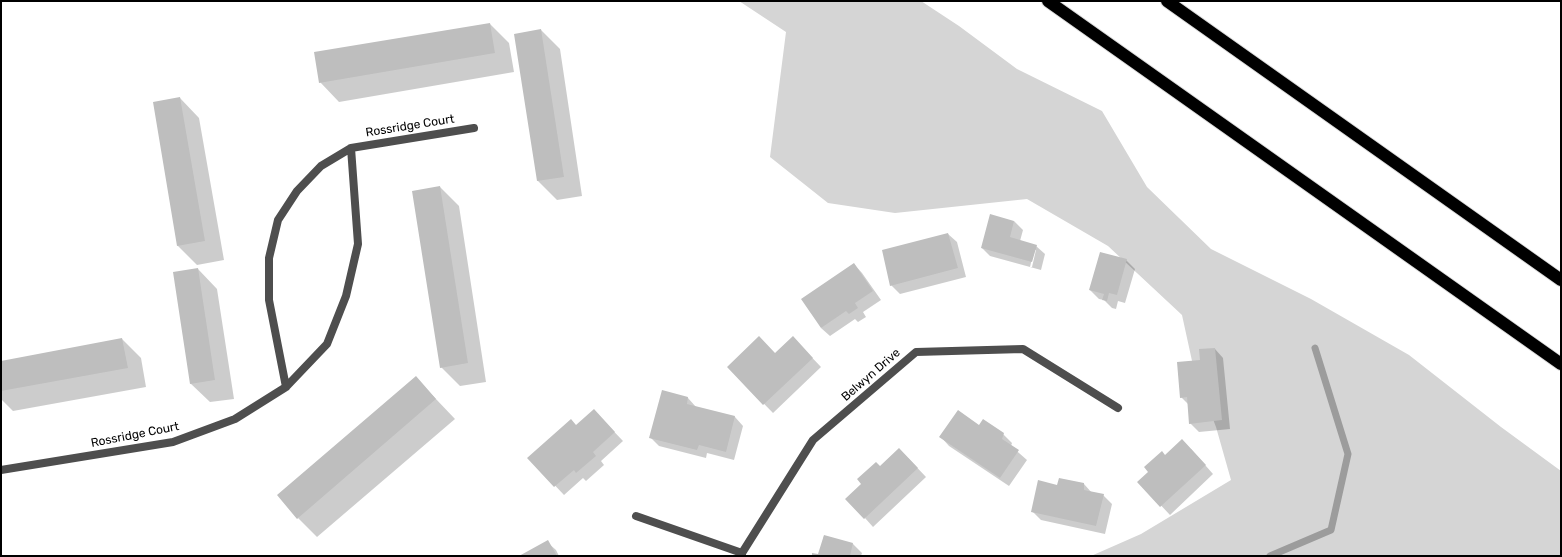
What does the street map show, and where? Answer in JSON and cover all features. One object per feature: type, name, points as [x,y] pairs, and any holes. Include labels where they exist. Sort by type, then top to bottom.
[{"type":"highway","points":[[1048,1],[1561,364]]},
{"type":"highway","points":[[1167,1],[1561,280]]},
{"type":"street","name":"Rossridge Court","points":[[286,387],[269,300],[268,258],[278,220],[297,191],[321,166],[351,148],[474,128]]},
{"type":"street","name":"Rossridge Court","points":[[1,470],[173,442],[235,419],[286,387],[327,344],[346,296],[358,244],[351,148]]},
{"type":"street","name":"Belwyn Drive","points":[[636,516],[742,555],[813,440],[916,352],[1023,350],[1118,408]]},
{"type":"shaded area","points":[[739,1],[921,1],[959,26],[1017,69],[1102,111],[1147,187],[1211,249],[1311,299],[1409,355],[1501,427],[1561,471],[1561,556],[1091,556],[1141,534],[1231,480],[1216,427],[1194,370],[1182,315],[1108,246],[1027,199],[895,213],[828,203],[770,157],[786,32]]},
{"type":"building","points":[[490,23],[495,53],[319,83],[314,52]]},
{"type":"building","points":[[541,29],[564,177],[537,181],[514,34]]},
{"type":"building","points":[[180,97],[205,241],[177,246],[153,102]]},
{"type":"building","points":[[440,186],[468,363],[440,368],[412,191]]},
{"type":"building","points":[[990,214],[1014,221],[1010,237],[1037,245],[1032,262],[981,248]]},
{"type":"building","points":[[948,233],[958,268],[890,286],[882,250]]},
{"type":"building","points":[[1100,252],[1127,259],[1117,295],[1109,293],[1107,301],[1102,300],[1104,294],[1089,290]]},
{"type":"building","points":[[854,263],[873,291],[855,303],[858,308],[849,314],[846,311],[821,328],[801,299]]},
{"type":"building","points":[[198,268],[215,380],[190,384],[173,272]]},
{"type":"building","points":[[759,336],[775,353],[793,336],[813,358],[763,405],[727,367]]},
{"type":"building","points":[[122,338],[128,368],[1,391],[1,361]]},
{"type":"building","points":[[1215,348],[1222,420],[1189,424],[1187,397],[1180,398],[1177,362],[1200,360],[1199,349]]},
{"type":"building","points":[[416,376],[436,399],[297,519],[277,495]]},
{"type":"building","points":[[662,390],[688,397],[687,404],[735,416],[726,452],[699,445],[697,450],[649,438]]},
{"type":"building","points":[[594,409],[615,432],[593,452],[596,456],[576,473],[574,470],[554,487],[527,458],[571,419],[576,425]]},
{"type":"building","points":[[958,410],[979,425],[983,419],[1004,433],[1002,439],[1019,450],[1000,478],[939,437]]},
{"type":"building","points":[[1182,439],[1206,465],[1160,507],[1137,482],[1148,472],[1144,467],[1162,451],[1165,455]]},
{"type":"building","points":[[899,448],[918,468],[864,519],[845,499],[861,484],[857,479],[876,462],[880,466]]},
{"type":"building","points":[[1059,478],[1084,483],[1084,490],[1104,494],[1096,526],[1031,512],[1038,480],[1057,485]]},
{"type":"building","points":[[824,535],[853,543],[850,556],[812,556],[812,553],[818,554]]},
{"type":"building","points":[[548,540],[557,556],[519,556]]},
{"type":"waterway","points":[[1270,556],[1331,530],[1348,454],[1315,348]]}]
